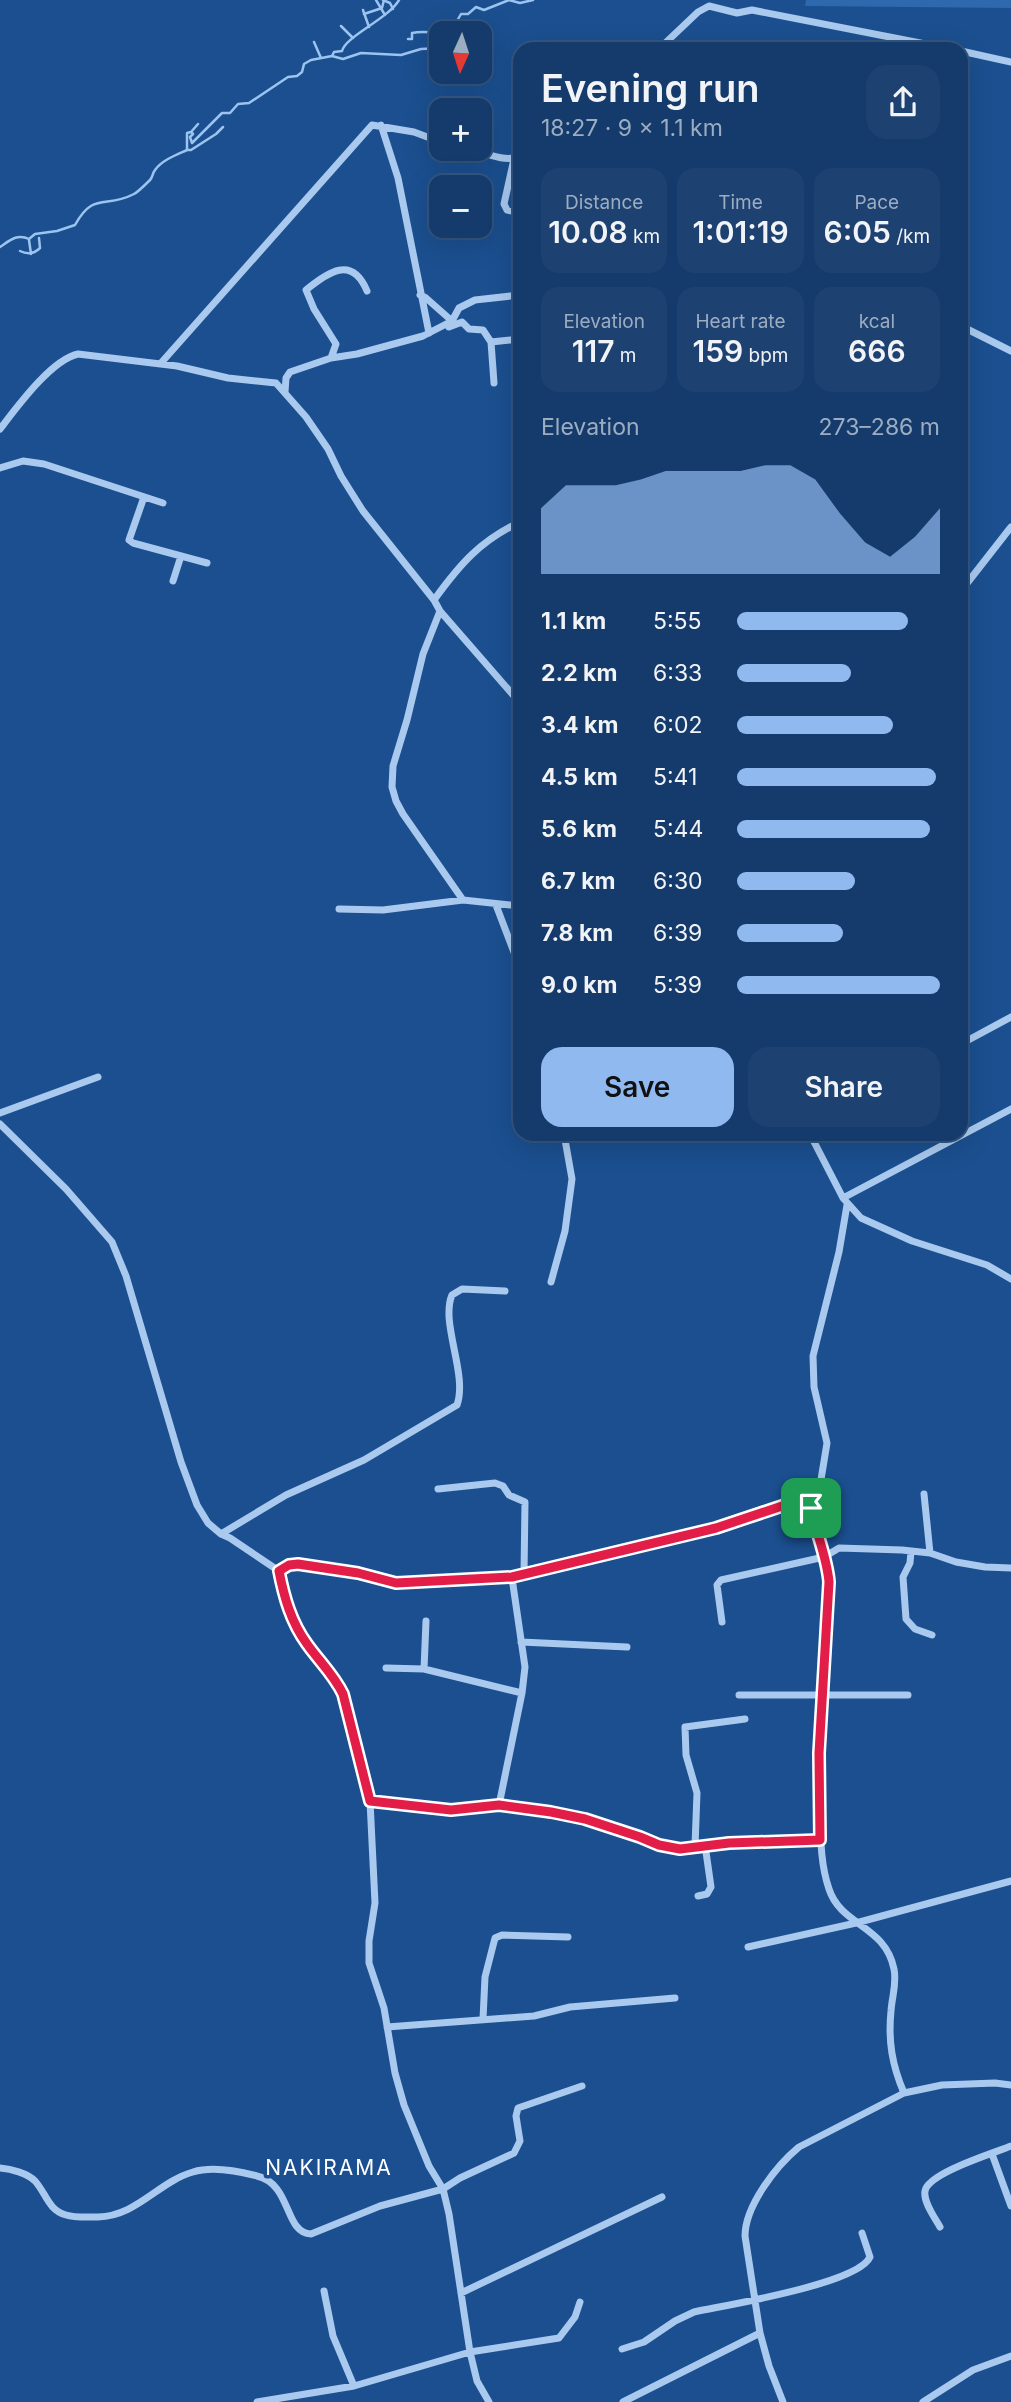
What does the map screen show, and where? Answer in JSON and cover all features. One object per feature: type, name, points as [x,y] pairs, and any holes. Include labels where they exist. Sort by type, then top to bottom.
[{"type":"street","points":[[666,42],[698,12],[709,6],[737,13],[752,10],[915,42]]},
{"type":"street","points":[[968,53],[1011,62]]},
{"type":"street","points":[[161,363],[372,125],[414,132],[429,138]]},
{"type":"street","points":[[382,125],[398,178],[419,295],[429,333]]},
{"type":"street","points":[[492,153],[513,157]]},
{"type":"street","points":[[513,172],[504,204],[507,210],[513,211]]},
{"type":"street","points":[[331,358],[336,344],[314,309],[306,290],[333,270],[348,270],[362,277],[367,291]]},
{"type":"street","points":[[419,295],[426,298],[450,322],[449,327],[462,322],[469,329],[484,330],[491,342],[494,383]]},
{"type":"street","points":[[285,392],[286,378],[290,372],[331,358],[358,354],[429,333],[450,322],[460,308],[475,300],[513,296]]},
{"type":"street","points":[[968,330],[1011,351]]},
{"type":"street","points":[[491,342],[513,340]]},
{"type":"street","points":[[0,429],[23,399],[64,359],[71,356],[89,354],[161,363],[228,378],[276,383],[306,417],[328,449],[363,511],[440,611],[513,696]]},
{"type":"street","points":[[0,468],[14,462],[44,464],[163,503]]},
{"type":"street","points":[[145,497],[129,540],[207,563]]},
{"type":"street","points":[[434,600],[460,564],[489,539],[513,526]]},
{"type":"street","points":[[968,581],[1011,527]]},
{"type":"street","points":[[173,581],[181,556]]},
{"type":"street","points":[[440,611],[423,654],[393,766],[392,787],[403,814],[463,900]]},
{"type":"street","points":[[339,909],[383,910],[463,900],[513,906]]},
{"type":"street","points":[[496,905],[513,950]]},
{"type":"street","points":[[968,1040],[1011,1017]]},
{"type":"street","points":[[0,1113],[98,1077]]},
{"type":"street","points":[[968,1133],[1011,1109]]},
{"type":"street","points":[[0,1124],[66,1189],[112,1242],[126,1276],[190,1489],[208,1523],[220,1534],[279,1571],[286,1604],[296,1627],[343,1694],[370,1801],[375,1903],[369,1941],[369,1963],[381,1997],[395,2073],[404,2105],[429,2166],[443,2189],[470,2352],[477,2381],[489,2402]]},
{"type":"street","points":[[551,1282],[565,1231],[572,1178],[564,1141]]},
{"type":"street","points":[[814,1141],[845,1201],[861,1218],[912,1241],[987,1265],[1011,1279]]},
{"type":"street","points":[[845,1201],[953,1141]]},
{"type":"street","points":[[811,1508],[817,1504],[827,1443],[814,1387],[813,1356],[843,1229],[845,1201]]},
{"type":"street","points":[[843,1229],[861,1218]]},
{"type":"street","points":[[220,1534],[286,1495],[364,1460],[457,1405],[457,1371],[449,1307],[452,1295],[462,1289],[505,1291]]},
{"type":"street","points":[[438,1489],[495,1483],[503,1486],[509,1495],[525,1502],[524,1574]]},
{"type":"street","points":[[924,1494],[930,1553]]},
{"type":"street","points":[[279,1571],[289,1565],[298,1564],[358,1573],[396,1583],[512,1577],[716,1528],[788,1504],[811,1508]]},
{"type":"street","points":[[811,1508],[828,1565],[829,1582],[822,1694],[820,1840],[829,1890],[837,1905],[856,1923],[878,1937],[889,1953],[894,1968],[896,1989],[891,2007],[889,2050],[904,2093]]},
{"type":"street","points":[[722,1622],[718,1585],[721,1580],[824,1557],[839,1548],[871,1547],[930,1553],[956,1562],[1011,1568]]},
{"type":"street","points":[[911,1551],[910,1563],[903,1577],[906,1619],[915,1629],[932,1634]]},
{"type":"street","points":[[499,1805],[525,1667],[512,1577]]},
{"type":"street","points":[[424,1669],[426,1621]]},
{"type":"street","points":[[522,1642],[627,1647]]},
{"type":"street","points":[[386,1668],[424,1669],[522,1693]]},
{"type":"street","points":[[739,1695],[908,1695]]},
{"type":"street","points":[[695,1846],[697,1793],[686,1755],[685,1727],[745,1719]]},
{"type":"street","points":[[370,1801],[451,1810],[499,1805],[585,1819],[659,1845],[680,1849],[705,1845],[820,1840]]},
{"type":"street","points":[[698,1896],[707,1894],[711,1887],[705,1845]]},
{"type":"street","points":[[748,1947],[856,1923],[1011,1881]]},
{"type":"street","points":[[483,2019],[485,1977],[495,1938],[502,1935],[568,1937]]},
{"type":"street","points":[[387,2027],[534,2016],[570,2007],[675,1998]]},
{"type":"street","points":[[783,2402],[760,2333],[747,2258],[745,2223],[750,2210],[769,2181],[789,2155],[799,2147],[904,2093],[942,2085],[1011,2085]]},
{"type":"street","points":[[0,2168],[34,2179],[52,2209],[66,2216],[113,2216],[133,2208],[182,2176],[196,2171],[212,2169],[258,2176],[274,2183],[296,2226],[307,2234],[380,2206],[443,2189],[460,2178],[502,2160],[518,2149],[518,2108],[582,2086]]},
{"type":"street","points":[[940,2227],[926,2198],[928,2184],[933,2179],[1011,2146]]},
{"type":"street","points":[[992,2154],[1011,2206]]},
{"type":"street","points":[[461,2293],[662,2197]]},
{"type":"street","points":[[622,2349],[644,2342],[694,2312],[822,2284],[858,2270],[870,2257],[862,2233]]},
{"type":"street","points":[[324,2291],[333,2336],[354,2386]]},
{"type":"street","points":[[257,2402],[354,2386],[470,2352],[559,2338],[575,2317],[580,2302]]},
{"type":"street","points":[[623,2402],[760,2333]]},
{"type":"street","points":[[923,2402],[973,2370],[1011,2356]]},
{"type":"shaded area","points":[[806,0],[1011,0],[1011,8],[805,6]]},
{"type":"waterway","points":[[376,0],[385,15]]},
{"type":"waterway","points":[[383,0],[390,3],[393,9]]},
{"type":"waterway","points":[[364,14],[382,8],[384,0]]},
{"type":"waterway","points":[[0,247],[17,237],[29,239],[35,234],[75,225],[94,204],[136,193],[150,180],[161,163],[187,150],[187,133],[193,134],[190,137],[192,143],[222,113],[230,113],[238,104],[249,103],[288,77],[297,76],[302,72],[304,64],[311,60],[342,51],[351,39],[386,14],[399,0]]},
{"type":"waterway","points":[[457,21],[461,14],[468,14],[476,7],[484,10],[509,0],[520,3],[533,0]]},
{"type":"waterway","points":[[363,10],[369,27]]},
{"type":"waterway","points":[[341,26],[353,38]]},
{"type":"waterway","points":[[408,39],[412,39],[412,33],[429,33]]},
{"type":"waterway","points":[[314,42],[321,58]]},
{"type":"waterway","points":[[332,56],[343,59],[361,53],[401,55],[429,49]]},
{"type":"waterway","points":[[191,132],[198,124]]},
{"type":"waterway","points":[[187,150],[191,150],[223,127]]},
{"type":"waterway","points":[[20,251],[33,253],[38,250],[39,238]]},
{"type":"waterway","points":[[29,240],[31,254]]},
{"type":"district","name":"NAKIRAMA","points":[[329,2168]]},
{"type":"route","points":[[799,1504],[811,1508],[828,1565],[829,1582],[819,1753],[820,1840],[729,1843],[680,1849],[659,1845],[585,1819],[551,1812],[499,1805],[451,1810],[370,1801],[340,1686],[296,1627],[286,1604],[279,1571],[289,1565],[308,1565],[373,1576],[396,1583],[512,1577],[716,1528],[770,1508],[799,1504]]}]
